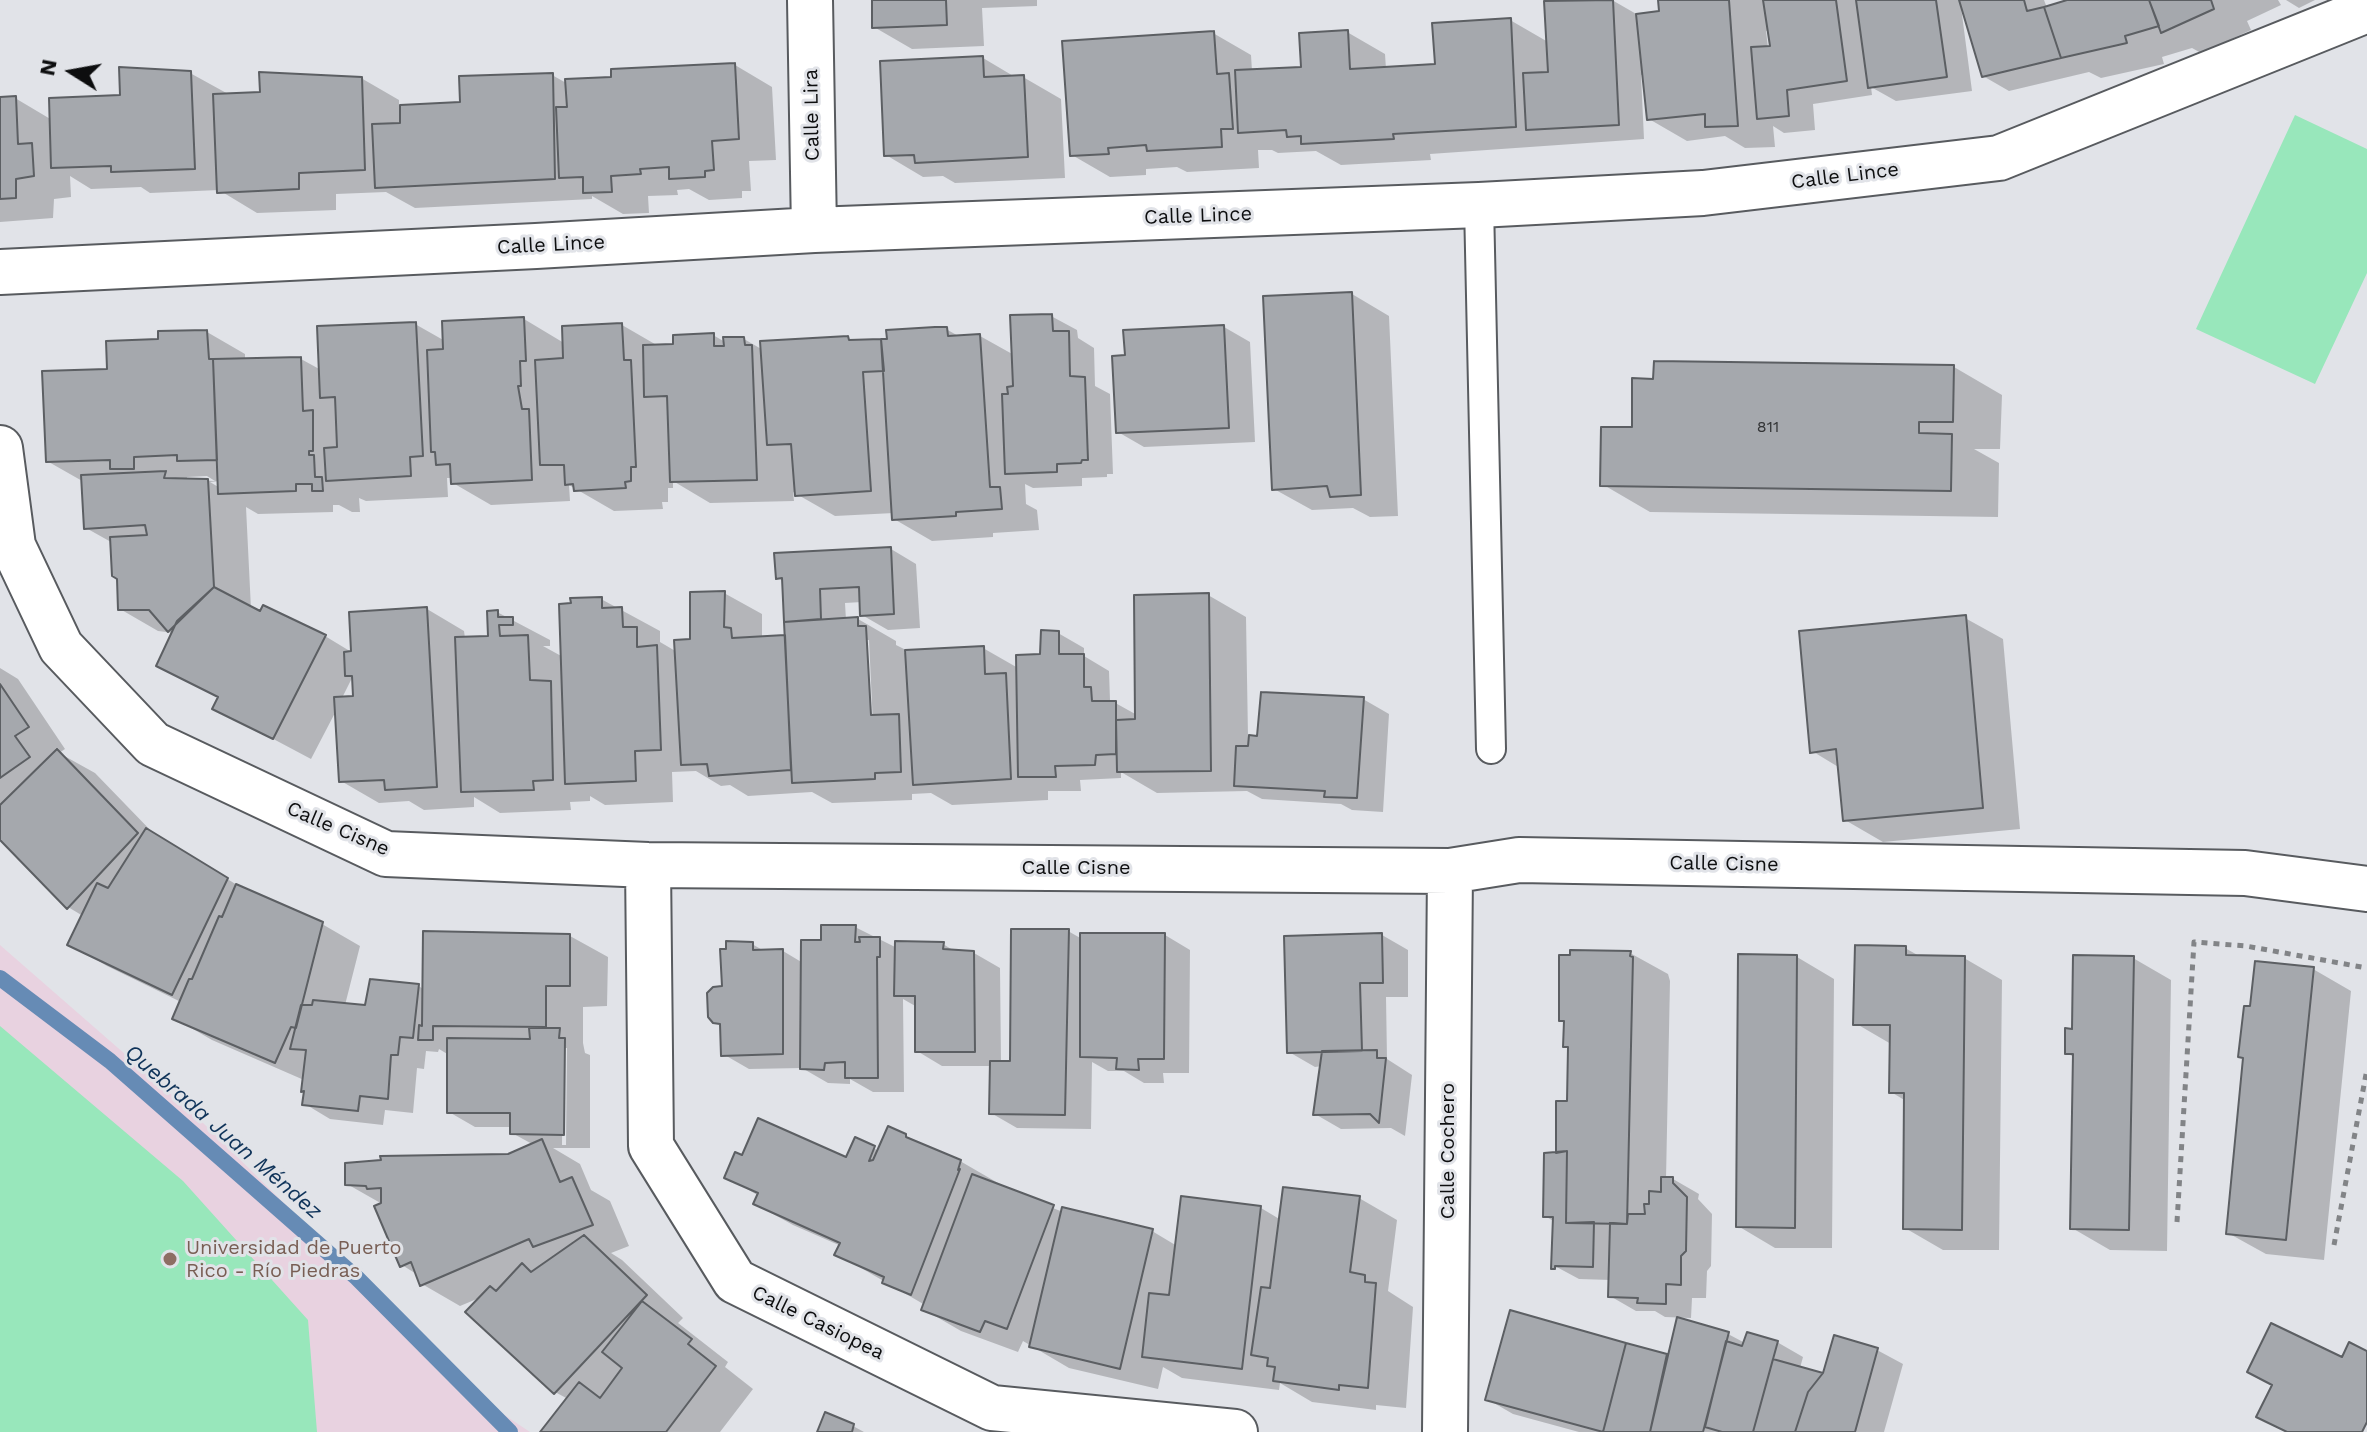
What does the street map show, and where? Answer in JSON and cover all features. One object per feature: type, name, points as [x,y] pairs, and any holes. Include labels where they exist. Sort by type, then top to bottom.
[{"type":"street","name":"Calle Lira","points":[[810,0],[814,230]]},
{"type":"street","name":"Calle Lince","points":[[0,272],[814,230],[1479,205],[1703,193],[1999,158],[2367,10]]},
{"type":"street","name":"Calle Cisne","points":[[0,448],[13,546],[61,647],[153,744],[386,854],[648,865],[1450,871],[1519,860],[2229,872],[2367,889]]},
{"type":"street","name":"Calle Casiopea","points":[[648,865],[651,1146],[735,1281],[992,1408],[1235,1432]]},
{"type":"street","name":"Calle Cochero","points":[[1445,1432],[1450,871]]},
{"type":"lane","points":[[1479,205],[1491,749]]},
{"type":"path","points":[[2177,1222],[2194,942],[2246,946],[2367,968]]},
{"type":"path","points":[[2334,1245],[2367,1069]]},
{"type":"shaded area","name":"Universidad de Puerto Rico - Río Piedras","points":[[0,945],[196,1116],[485,1402],[530,1432],[0,1432]]},
{"type":"green space","points":[[2295,115],[2367,149],[2367,273],[2315,384],[2196,329]]},
{"type":"green space","name":"Universidad de Puerto Rico - Río Piedras","points":[[0,1026],[183,1181],[308,1320],[317,1432],[0,1432]]},
{"type":"building","points":[[872,0],[946,0],[947,25],[872,28]]},
{"type":"building","points":[[1613,0],[1619,125],[1526,130],[1523,73],[1548,72],[1544,1]]},
{"type":"building","points":[[1658,0],[1729,0],[1738,126],[1705,127],[1705,114],[1647,120],[1636,14],[1659,11]]},
{"type":"building","points":[[1763,0],[1836,0],[1847,81],[1787,90],[1789,116],[1757,119],[1751,47],[1770,46]]},
{"type":"building","points":[[1856,0],[1936,0],[1947,77],[1868,88]]},
{"type":"building","points":[[1959,0],[2024,0],[2027,11],[2044,7],[2061,58],[1982,77]]},
{"type":"building","points":[[2067,0],[2149,0],[2159,26],[2125,36],[2127,43],[2061,58],[2044,7]]},
{"type":"building","points":[[2149,0],[2211,0],[2214,9],[2161,33]]},
{"type":"building","points":[[1511,18],[1516,127],[1393,134],[1394,139],[1301,144],[1301,136],[1287,137],[1286,130],[1238,133],[1235,70],[1301,67],[1299,33],[1348,30],[1350,69],[1435,64],[1432,23]]},
{"type":"building","points":[[1214,31],[1217,74],[1229,73],[1233,129],[1221,129],[1222,147],[1147,151],[1146,145],[1108,148],[1109,154],[1070,156],[1062,41]]},
{"type":"building","points":[[983,56],[984,77],[1024,75],[1028,157],[915,163],[914,155],[884,156],[880,61]]},
{"type":"building","points":[[735,63],[739,139],[712,141],[714,170],[705,171],[705,177],[669,179],[669,167],[640,169],[641,174],[611,176],[612,192],[583,193],[583,177],[559,178],[556,107],[567,107],[565,79],[611,77],[611,69]]},
{"type":"building","points":[[119,67],[191,71],[195,169],[111,172],[111,166],[51,168],[49,98],[120,95]]},
{"type":"building","points":[[259,72],[362,77],[365,170],[299,173],[299,189],[217,193],[213,94],[260,92]]},
{"type":"building","points":[[553,73],[555,179],[375,188],[372,124],[400,123],[400,105],[460,102],[459,76]]},
{"type":"building","points":[[16,96],[18,144],[32,143],[34,176],[16,179],[16,198],[0,199],[0,97]]},
{"type":"building","points":[[1352,292],[1361,495],[1330,497],[1327,486],[1272,490],[1263,296]]},
{"type":"building","points":[[1052,314],[1053,331],[1069,331],[1070,376],[1085,377],[1088,460],[1057,464],[1057,472],[1005,474],[1002,394],[1008,394],[1007,387],[1013,386],[1010,315]]},
{"type":"building","points":[[524,317],[526,361],[520,361],[521,386],[518,386],[522,409],[529,409],[532,480],[451,484],[450,464],[436,465],[435,452],[431,452],[427,350],[443,349],[442,321]]},
{"type":"building","points":[[416,322],[423,456],[410,457],[411,476],[326,481],[324,448],[337,447],[335,397],[320,398],[317,326]]},
{"type":"building","points":[[622,323],[624,360],[631,360],[636,467],[631,467],[631,481],[625,482],[626,488],[574,491],[573,484],[565,485],[564,465],[540,465],[535,360],[563,358],[562,326]]},
{"type":"building","points":[[1224,325],[1229,428],[1116,433],[1112,356],[1125,355],[1123,330]]},
{"type":"building","points":[[947,327],[948,336],[980,334],[990,487],[1000,487],[1002,509],[892,520],[881,339],[887,339],[886,330]]},
{"type":"building","points":[[207,330],[209,359],[213,359],[217,460],[177,461],[177,455],[134,457],[134,469],[110,469],[110,460],[46,462],[42,371],[107,369],[106,341],[158,339],[158,331]]},
{"type":"building","points":[[714,333],[714,346],[724,346],[723,337],[744,337],[745,345],[752,345],[757,480],[670,482],[667,396],[644,397],[643,345],[673,344],[673,335]]},
{"type":"building","points":[[848,336],[849,340],[881,339],[884,371],[863,372],[871,491],[795,496],[791,444],[767,445],[760,341]]},
{"type":"building","points":[[301,357],[303,411],[313,410],[313,451],[309,451],[309,455],[314,455],[315,477],[322,477],[323,491],[312,491],[312,484],[296,484],[296,491],[218,494],[213,359]]},
{"type":"building","points":[[1654,361],[1954,365],[1953,422],[1919,422],[1919,433],[1952,434],[1951,491],[1600,486],[1601,427],[1632,427],[1632,378],[1653,379]]},
{"type":"building","points":[[166,471],[164,478],[208,479],[214,587],[168,632],[149,610],[118,610],[110,537],[147,535],[145,525],[84,529],[81,475]]},
{"type":"building","points":[[891,547],[894,614],[860,616],[859,587],[820,589],[821,619],[784,622],[782,578],[776,579],[774,553]]},
{"type":"building","points":[[214,587],[260,611],[263,605],[326,635],[273,739],[212,709],[218,697],[156,666],[177,621]]},
{"type":"building","points":[[725,591],[724,627],[731,628],[732,638],[785,635],[791,770],[709,776],[707,764],[681,765],[674,640],[690,639],[690,592]]},
{"type":"building","points":[[1209,593],[1211,771],[1117,772],[1116,720],[1135,719],[1134,595]]},
{"type":"building","points":[[602,597],[602,608],[622,607],[623,627],[637,627],[637,647],[657,645],[661,750],[635,751],[636,781],[565,784],[559,604],[571,603],[570,598]]},
{"type":"building","points":[[427,607],[437,787],[385,790],[384,780],[339,782],[334,697],[353,696],[352,676],[345,676],[344,652],[351,651],[349,612]]},
{"type":"building","points":[[498,610],[498,617],[513,617],[513,625],[499,625],[500,636],[528,635],[530,680],[551,681],[553,780],[533,781],[534,790],[461,792],[455,637],[488,636],[487,611]]},
{"type":"building","points":[[1966,615],[1983,808],[1843,821],[1836,749],[1810,753],[1799,631]]},
{"type":"building","points":[[858,617],[858,626],[866,626],[871,715],[899,714],[901,772],[875,773],[875,779],[792,783],[784,622]]},
{"type":"building","points":[[1041,630],[1059,631],[1059,654],[1084,654],[1084,687],[1091,687],[1092,701],[1116,701],[1116,754],[1096,755],[1095,765],[1055,766],[1056,777],[1018,777],[1016,655],[1040,654]]},
{"type":"building","points":[[984,646],[985,674],[1006,673],[1011,779],[913,785],[905,650]]},
{"type":"building","points":[[0,684],[29,727],[15,736],[30,757],[0,778]]},
{"type":"building","points":[[1261,692],[1364,697],[1357,798],[1324,797],[1325,791],[1234,786],[1236,746],[1248,746],[1249,735],[1257,736]]},
{"type":"building","points":[[57,749],[138,833],[67,909],[0,840],[0,805]]},
{"type":"building","points":[[146,828],[228,878],[172,995],[67,945],[97,883],[108,888]]},
{"type":"building","points":[[236,884],[323,922],[296,1028],[291,1027],[275,1063],[172,1019]]},
{"type":"building","points":[[821,925],[856,925],[855,942],[860,942],[859,937],[880,937],[880,957],[877,957],[878,1078],[845,1078],[845,1062],[825,1063],[824,1070],[800,1069],[801,940],[821,940]]},
{"type":"building","points":[[1011,929],[1069,929],[1065,1115],[989,1114],[990,1061],[1010,1061]]},
{"type":"building","points":[[423,931],[570,934],[570,986],[546,986],[546,1027],[433,1026],[433,1040],[418,1040],[419,1025],[422,1026]]},
{"type":"building","points":[[1080,933],[1165,933],[1164,1059],[1138,1059],[1139,1070],[1116,1069],[1117,1058],[1080,1057]]},
{"type":"building","points":[[1382,933],[1383,983],[1360,983],[1362,1051],[1287,1053],[1284,936]]},
{"type":"building","points":[[726,941],[753,942],[753,950],[783,949],[783,1054],[721,1056],[720,1024],[713,1023],[708,1017],[707,993],[713,987],[722,986],[720,949],[726,949]]},
{"type":"building","points":[[895,941],[944,942],[943,949],[974,951],[975,1052],[915,1052],[915,996],[894,996]]},
{"type":"building","points":[[1855,945],[1906,946],[1906,955],[1965,956],[1962,1230],[1903,1229],[1904,1093],[1889,1093],[1890,1025],[1853,1025]]},
{"type":"building","points":[[1570,950],[1631,951],[1630,956],[1633,957],[1627,1224],[1566,1223],[1567,1151],[1556,1153],[1556,1101],[1567,1101],[1568,1047],[1563,1047],[1564,1021],[1559,1021],[1559,955],[1570,955]]},
{"type":"building","points":[[1738,954],[1797,955],[1795,1228],[1736,1227]]},
{"type":"building","points":[[2073,955],[2134,956],[2129,1230],[2070,1229],[2073,1054],[2065,1054],[2065,1028],[2072,1029]]},
{"type":"building","points":[[2255,961],[2314,967],[2286,1240],[2226,1234],[2243,1058],[2238,1057],[2244,1006],[2250,1006]]},
{"type":"building","points":[[370,979],[419,984],[413,1038],[400,1037],[398,1055],[391,1055],[388,1099],[360,1096],[358,1111],[302,1105],[306,1050],[290,1049],[301,1005],[312,1005],[313,1000],[365,1005]]},
{"type":"building","points":[[529,1028],[560,1028],[559,1038],[565,1038],[564,1135],[510,1134],[510,1113],[447,1113],[447,1038],[530,1039]]},
{"type":"building","points":[[1377,1050],[1377,1058],[1386,1058],[1379,1123],[1370,1114],[1313,1115],[1322,1051]]},
{"type":"building","points":[[758,1118],[846,1157],[855,1137],[875,1146],[869,1161],[873,1160],[888,1126],[961,1160],[911,1295],[882,1283],[884,1277],[834,1255],[840,1243],[753,1204],[758,1193],[724,1178],[735,1152],[742,1155]]},
{"type":"building","points":[[542,1139],[560,1182],[572,1177],[593,1225],[533,1247],[529,1239],[420,1286],[411,1262],[400,1267],[374,1206],[381,1203],[381,1188],[345,1185],[345,1163],[381,1160],[380,1156],[508,1154]]},
{"type":"building","points":[[1567,1151],[1566,1223],[1594,1222],[1593,1267],[1555,1266],[1551,1269],[1553,1217],[1543,1217],[1544,1153]]},
{"type":"building","points":[[972,1174],[1054,1205],[1007,1329],[985,1321],[980,1332],[921,1310]]},
{"type":"building","points":[[1661,1177],[1673,1177],[1673,1183],[1687,1197],[1686,1251],[1681,1256],[1681,1285],[1666,1284],[1666,1304],[1637,1303],[1638,1298],[1608,1297],[1610,1223],[1627,1224],[1628,1214],[1645,1214],[1644,1204],[1649,1204],[1649,1191],[1661,1192]]},
{"type":"building","points":[[1283,1187],[1360,1196],[1350,1272],[1365,1275],[1365,1282],[1376,1283],[1368,1388],[1339,1385],[1339,1390],[1273,1381],[1275,1367],[1267,1366],[1268,1358],[1251,1355],[1261,1287],[1270,1288]]},
{"type":"building","points":[[1181,1196],[1261,1206],[1242,1369],[1142,1357],[1149,1293],[1169,1295]]},
{"type":"building","points":[[1062,1207],[1153,1229],[1120,1369],[1029,1347]]},
{"type":"building","points":[[584,1235],[647,1295],[554,1394],[465,1312],[490,1286],[496,1291],[522,1263],[531,1272]]},
{"type":"building","points":[[642,1301],[692,1339],[688,1344],[716,1366],[666,1432],[540,1432],[579,1382],[600,1398],[622,1368],[602,1352]]},
{"type":"building","points":[[1510,1310],[1626,1343],[1603,1432],[1485,1400]]},
{"type":"building","points":[[1677,1317],[1729,1332],[1703,1432],[1650,1432]]},
{"type":"building","points":[[2271,1323],[2342,1357],[2349,1342],[2367,1351],[2367,1422],[2362,1432],[2287,1432],[2256,1417],[2272,1385],[2247,1372]]},
{"type":"building","points":[[1747,1332],[1778,1341],[1753,1432],[1722,1432],[1705,1427],[1726,1341],[1742,1346]]},
{"type":"building","points":[[1834,1335],[1878,1348],[1855,1432],[1795,1432],[1808,1392],[1823,1373]]},
{"type":"building","points":[[1626,1343],[1667,1354],[1650,1432],[1603,1432]]},
{"type":"building","points":[[1773,1359],[1823,1373],[1808,1392],[1795,1432],[1753,1432]]},
{"type":"building","points":[[825,1412],[854,1424],[852,1432],[817,1432]]},
{"type":"waterway","name":"Quebrada Juan Méndez","points":[[0,978],[110,1061],[357,1278],[510,1432]]},
{"type":"place","name":"Universidad de Puerto Rico - Río Piedras","points":[[170,1259]]}]
